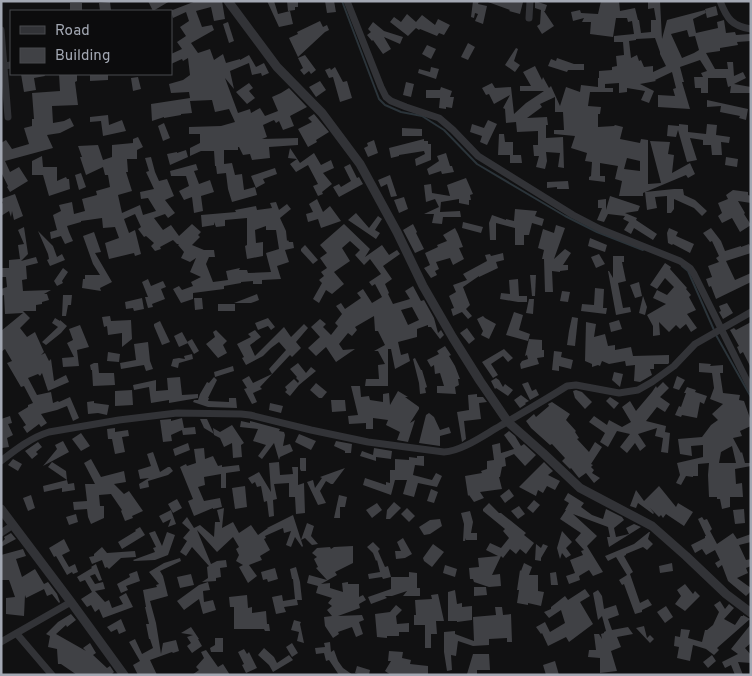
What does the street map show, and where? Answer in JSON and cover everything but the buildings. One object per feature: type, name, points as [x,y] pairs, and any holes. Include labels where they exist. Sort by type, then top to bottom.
[{"type":"street","points":[[228,1],[276,67],[322,113],[360,164],[448,329],[508,422],[580,488],[652,526],[726,594],[751,613]]},
{"type":"street","points":[[347,1],[382,87],[386,96],[391,101],[439,118],[478,156],[573,215],[600,229],[680,260],[690,268],[751,389]]},
{"type":"street","points":[[529,18],[530,1]]},
{"type":"street","points":[[720,1],[730,21],[739,27],[751,29]]},
{"type":"street","points":[[1,30],[2,57],[7,66],[8,117]]},
{"type":"street","points":[[1,461],[40,435],[49,432],[173,413],[246,414],[368,442],[444,452],[455,450],[480,438],[567,386],[576,385],[619,394],[638,390],[674,366],[695,344],[751,312]]},
{"type":"street","points":[[1,509],[124,675]]},
{"type":"street","points":[[1,533],[13,525]]},
{"type":"street","points":[[1,642],[71,602]]},
{"type":"street","points":[[17,634],[52,675]]},
{"type":"waterway","points":[[342,1],[379,99],[385,105],[401,112],[422,116],[444,130],[477,164],[565,216],[597,232],[643,250]]},
{"type":"waterway","points":[[682,266],[688,271],[714,330]]},
{"type":"waterway","points":[[716,335],[751,397]]}]
